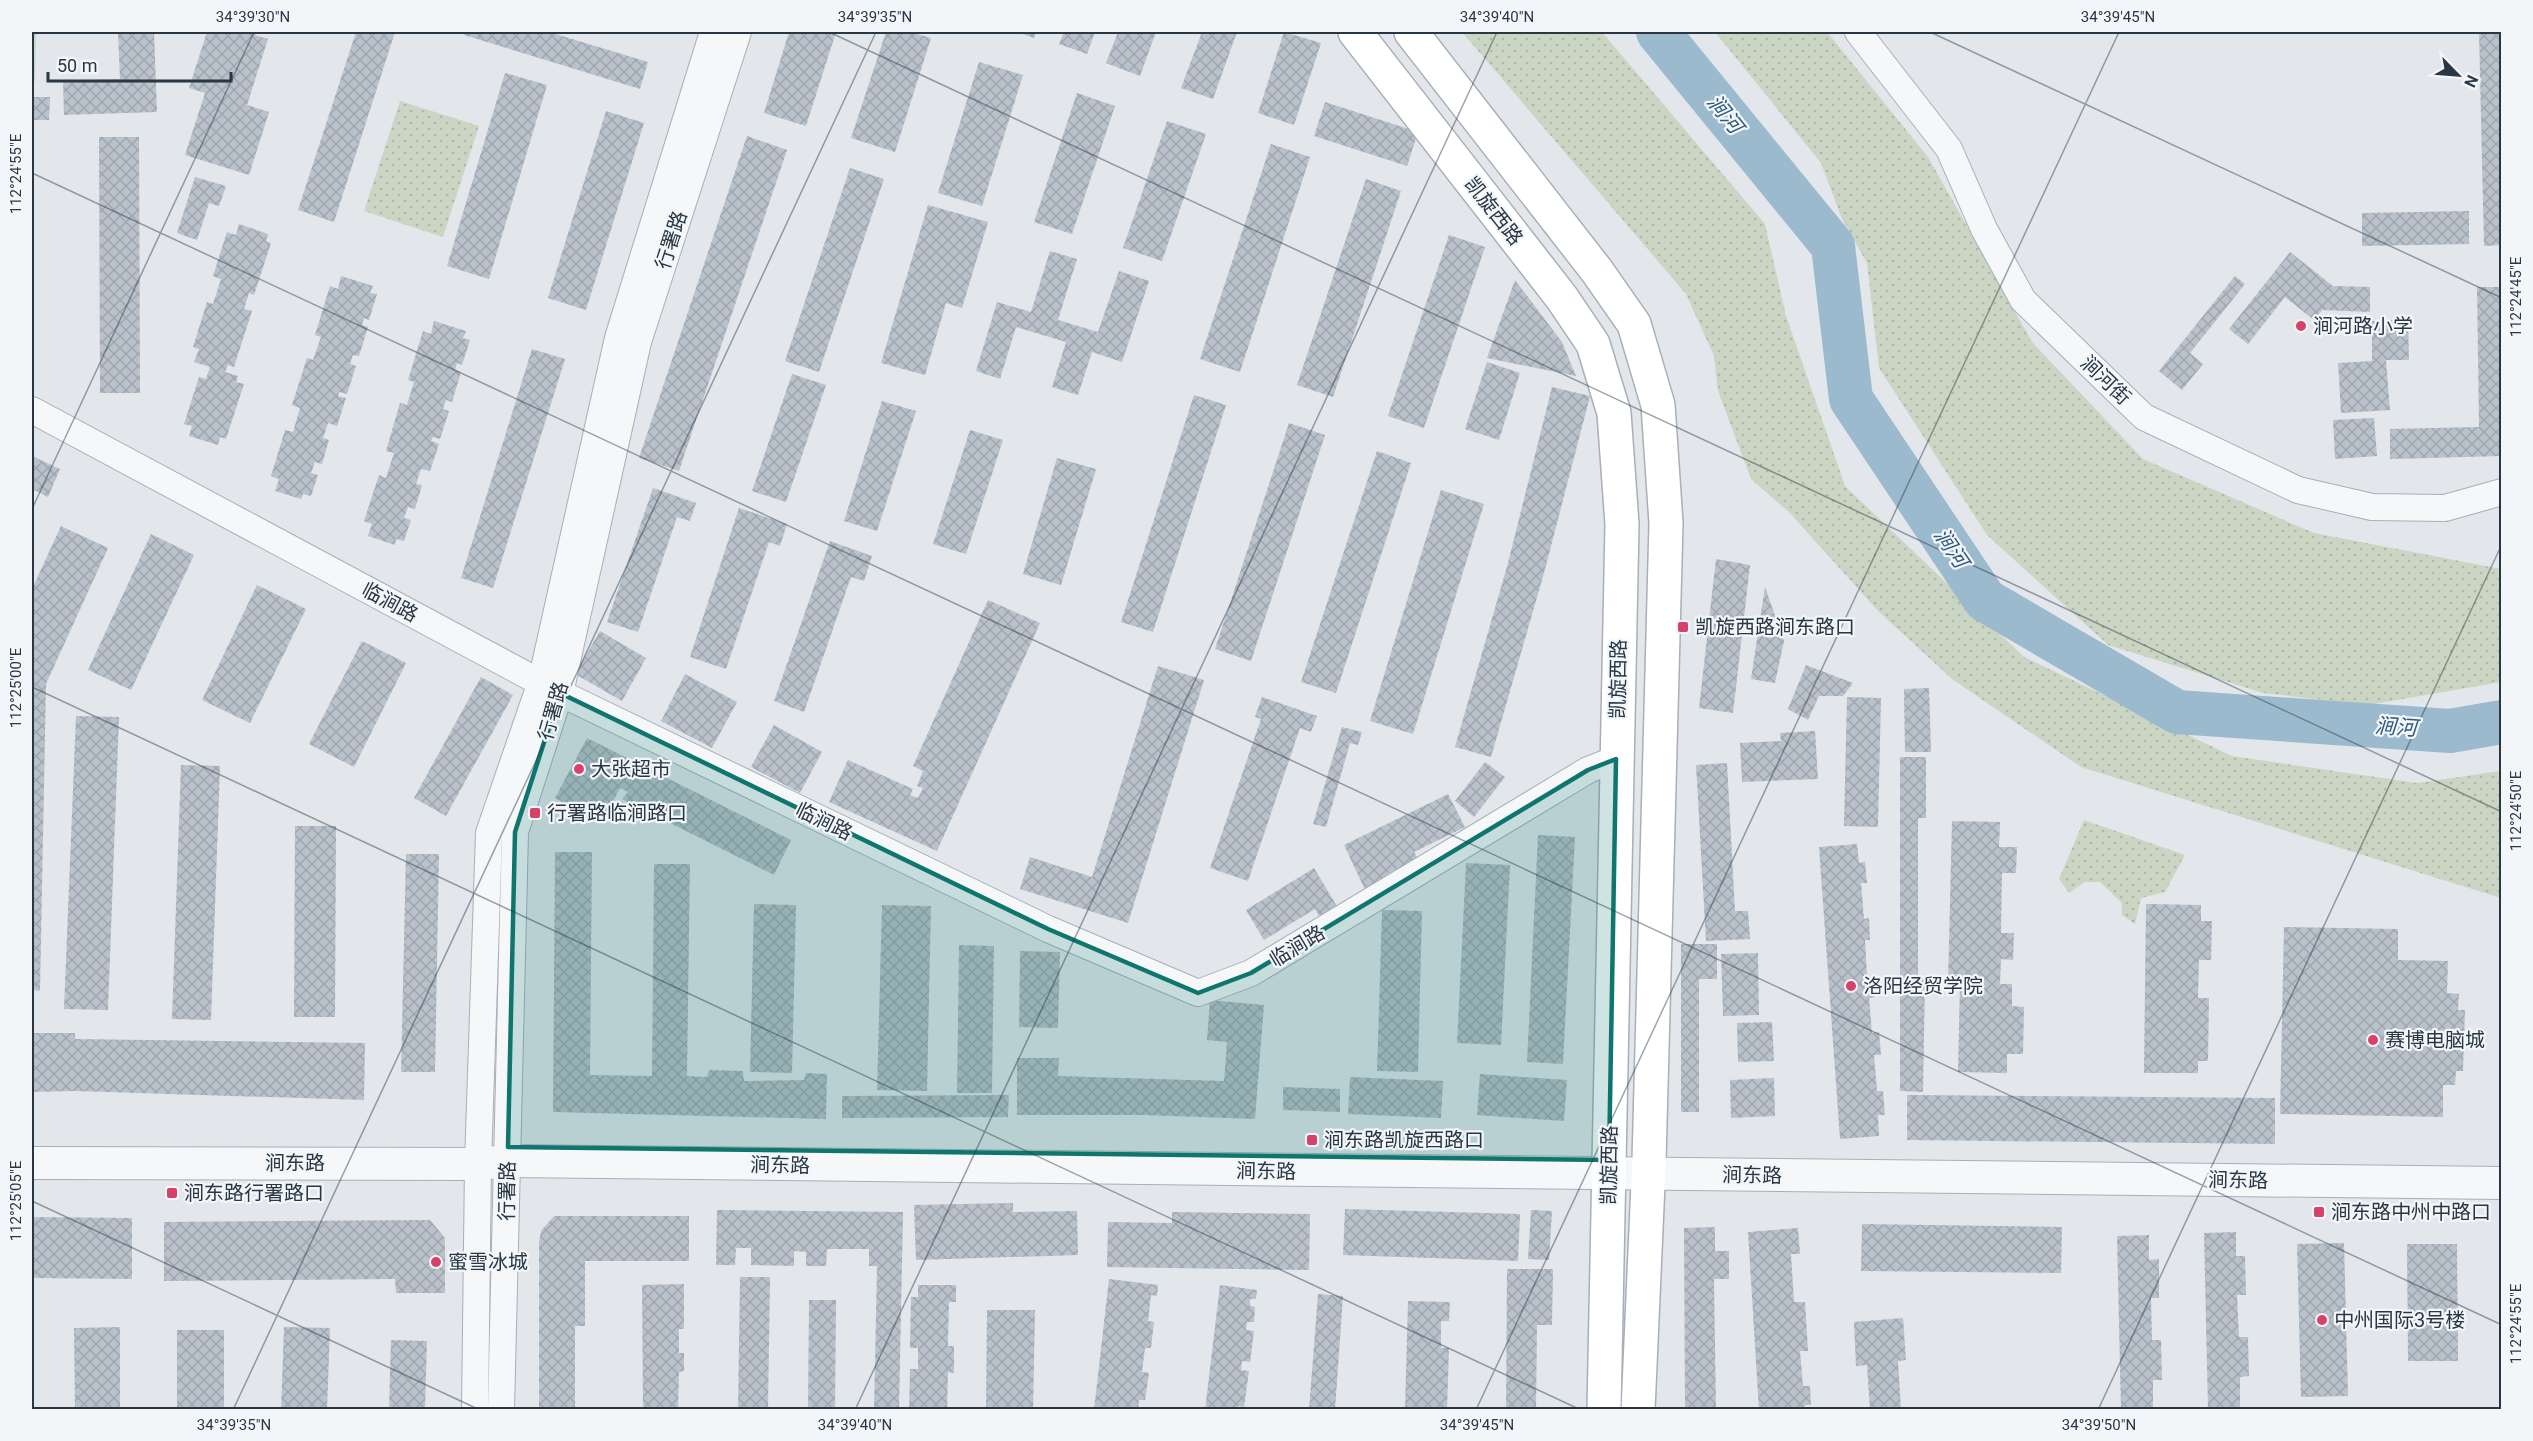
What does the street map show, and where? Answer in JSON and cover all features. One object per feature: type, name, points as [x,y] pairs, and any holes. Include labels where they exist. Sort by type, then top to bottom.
[{"type":"main road","name":"凯旋西路","points":[[1355,32],[1562,298],[1593,344],[1614,413],[1622,524],[1604,1410]]},
{"type":"main road","name":"凯旋西路","points":[[1412,32],[1598,271],[1634,324],[1658,405],[1666,523],[1648,1167],[1638,1410]]},
{"type":"street","name":"行署路","points":[[550,688],[618,338],[713,32]]},
{"type":"street","name":"行署路","points":[[475,1410],[515,832],[638,342],[738,32]]},
{"type":"street","name":"涧河街","points":[[1858,32],[1949,149],[1984,229],[2023,300],[2144,417],[2298,490],[2372,507],[2445,508],[2502,492]]},
{"type":"street","name":"临涧路","points":[[32,410],[550,688],[1048,929],[1198,993],[1251,973],[1588,770],[1616,759]]},
{"type":"street","name":"涧东路","points":[[32,1146],[493,1154],[1609,1167],[2502,1169]]},
{"type":"street","name":"行署路","points":[[493,1154],[501,1410]]},
{"type":"street","name":"涧东路","points":[[32,1163],[493,1154]]},
{"type":"street","name":"涧东路","points":[[1648,1167],[2502,1183]]},
{"type":"highlighted area","points":[[560,693],[1048,929],[1198,993],[1251,973],[1588,770],[1616,759],[1609,1160],[508,1147],[515,832]]},
{"type":"green space","points":[[32,32],[36,32],[35,81],[32,81]]},
{"type":"green space","points":[[1462,32],[1602,32],[1765,224],[1786,316],[1845,486],[2024,657],[2232,756],[2417,783],[2501,771],[2501,898],[2081,767],[1952,679],[1878,611],[1789,512],[1751,479],[1718,391],[1714,356],[1686,294]]},
{"type":"green space","points":[[1715,32],[1827,32],[1928,157],[2032,342],[2143,459],[2314,533],[2501,569],[2501,682],[2368,705],[2263,693],[2108,645],[1987,535],[1879,368],[1867,263],[1842,219],[1821,163]]},
{"type":"green space","points":[[400,101],[479,126],[443,237],[364,211]]},
{"type":"green space","points":[[2084,820],[2185,855],[2165,892],[2141,898],[2135,924],[2122,915],[2122,903],[2100,882],[2085,882],[2069,893],[2059,879]]},
{"type":"building","points":[[118,32],[154,32],[157,112],[64,115],[63,81],[120,79]]},
{"type":"building","points":[[207,32],[256,32],[255,35],[268,39],[247,105],[269,112],[249,175],[185,155],[205,93],[189,88]]},
{"type":"building","points":[[356,32],[395,32],[334,222],[298,210]]},
{"type":"building","points":[[465,32],[549,32],[648,62],[640,89],[464,35]]},
{"type":"building","points":[[789,32],[836,32],[806,126],[764,113]]},
{"type":"building","points":[[886,32],[910,32],[931,38],[895,152],[851,138]]},
{"type":"building","points":[[1017,32],[1036,32],[1034,38]]},
{"type":"building","points":[[1064,32],[1095,32],[1087,54],[1059,44]]},
{"type":"building","points":[[1118,32],[1156,32],[1140,76],[1106,63]]},
{"type":"building","points":[[1202,32],[1237,32],[1213,99],[1181,88]]},
{"type":"building","points":[[1284,32],[1321,43],[1294,125],[1258,113]]},
{"type":"building","points":[[2479,32],[2502,32],[2502,245],[2484,246]]},
{"type":"building","points":[[979,62],[1023,75],[982,206],[938,193]]},
{"type":"building","points":[[505,73],[547,85],[489,279],[447,266]]},
{"type":"building","points":[[1077,93],[1115,106],[1072,234],[1034,222]]},
{"type":"building","points":[[32,97],[50,97],[49,120],[32,120]]},
{"type":"building","points":[[1325,102],[1418,132],[1407,166],[1314,136]]},
{"type":"building","points":[[606,111],[644,123],[586,310],[548,298]]},
{"type":"building","points":[[1167,121],[1206,134],[1162,261],[1123,248]]},
{"type":"building","points":[[747,136],[787,150],[679,471],[639,458]]},
{"type":"building","points":[[99,137],[139,137],[140,393],[100,393]]},
{"type":"building","points":[[1271,144],[1310,157],[1240,372],[1200,359]]},
{"type":"building","points":[[850,168],[884,179],[819,372],[785,361]]},
{"type":"building","points":[[195,177],[226,186],[219,206],[209,203],[197,240],[177,233]]},
{"type":"building","points":[[1366,179],[1401,191],[1333,397],[1297,385]]},
{"type":"building","points":[[928,205],[988,222],[962,308],[946,303],[925,375],[881,363]]},
{"type":"building","points":[[2469,211],[2469,244],[2362,246],[2362,213]]},
{"type":"building","points":[[239,224],[268,234],[266,241],[271,243],[254,295],[249,293],[244,309],[252,311],[234,367],[228,365],[225,372],[238,376],[236,382],[244,384],[226,439],[220,437],[218,445],[189,436],[192,426],[184,424],[199,377],[206,379],[210,367],[194,362],[199,349],[193,347],[207,302],[213,304],[221,279],[213,276],[227,232],[236,235]]},
{"type":"building","points":[[1449,235],[1485,247],[1424,428],[1388,416]]},
{"type":"building","points":[[1050,251],[1077,259],[1058,320],[1098,332],[1119,271],[1149,281],[1122,362],[1092,352],[1078,395],[1052,387],[1066,342],[1016,327],[1000,379],[976,371],[997,302],[1031,312]]},
{"type":"building","points":[[2290,252],[2333,286],[2370,287],[2370,312],[2322,310],[2314,320],[2285,297],[2248,344],[2229,329]]},
{"type":"building","points":[[341,276],[373,286],[370,293],[377,294],[369,320],[364,318],[362,325],[368,327],[359,356],[353,355],[350,364],[356,366],[347,394],[339,392],[338,396],[346,398],[337,426],[328,423],[323,438],[329,440],[322,464],[315,462],[311,473],[318,475],[311,496],[303,494],[301,499],[275,491],[279,479],[271,476],[285,430],[293,432],[300,408],[292,405],[307,358],[313,360],[321,337],[315,335],[330,286],[338,289]]},
{"type":"building","points":[[2235,276],[2245,284],[2190,353],[2203,364],[2182,390],[2159,371]]},
{"type":"building","points":[[1515,280],[1562,342],[1576,376],[1487,358]]},
{"type":"building","points":[[2477,287],[2502,287],[2502,456],[2390,459],[2390,429],[2479,427]]},
{"type":"building","points":[[2408,320],[2409,360],[2386,360],[2390,410],[2341,413],[2338,363],[2372,361],[2372,321]]},
{"type":"building","points":[[434,321],[466,331],[463,338],[470,340],[462,365],[457,363],[455,370],[461,372],[452,402],[446,400],[443,409],[449,411],[440,439],[433,437],[431,441],[439,444],[430,471],[421,469],[416,484],[422,485],[415,509],[408,507],[404,518],[411,520],[404,541],[396,539],[395,545],[368,536],[372,524],[364,521],[379,475],[386,478],[394,453],[386,451],[400,403],[407,405],[414,382],[408,380],[423,331],[431,334]]},
{"type":"building","points":[[532,349],[565,359],[493,588],[461,578]]},
{"type":"building","points":[[1487,362],[1520,373],[1499,440],[1465,429]]},
{"type":"building","points":[[792,374],[826,385],[786,502],[752,491]]},
{"type":"building","points":[[1552,387],[1590,396],[1544,573],[1491,757],[1455,747],[1508,563]]},
{"type":"building","points":[[1194,395],[1226,405],[1153,632],[1121,622]]},
{"type":"building","points":[[882,401],[916,411],[877,531],[844,521]]},
{"type":"building","points":[[2374,418],[2377,456],[2335,459],[2333,420]]},
{"type":"building","points":[[1289,423],[1325,435],[1251,661],[1215,649]]},
{"type":"building","points":[[970,430],[1003,440],[966,554],[933,544]]},
{"type":"building","points":[[1377,451],[1411,463],[1336,693],[1301,682]]},
{"type":"building","points":[[32,456],[60,469],[48,497],[32,489]]},
{"type":"building","points":[[1057,458],[1096,469],[1061,585],[1023,574]]},
{"type":"building","points":[[653,488],[696,503],[690,521],[677,517],[638,632],[607,622]]},
{"type":"building","points":[[1441,490],[1484,504],[1413,734],[1370,721]]},
{"type":"building","points":[[739,508],[787,524],[780,546],[769,542],[726,669],[690,657]]},
{"type":"building","points":[[61,526],[108,548],[46,684],[40,991],[32,990],[32,589]]},
{"type":"building","points":[[151,534],[194,555],[131,690],[88,670]]},
{"type":"building","points":[[830,541],[872,556],[864,581],[851,577],[804,712],[774,701]]},
{"type":"building","points":[[1716,559],[1750,565],[1733,713],[1699,708]]},
{"type":"building","points":[[257,585],[306,609],[250,723],[202,700]]},
{"type":"building","points":[[1765,587],[1784,641],[1775,683],[1751,679]]},
{"type":"building","points":[[988,600],[1040,623],[937,851],[829,802],[848,760],[913,789],[910,795],[918,798],[923,788],[917,786],[923,771],[913,766]]},
{"type":"building","points":[[600,631],[646,658],[622,701],[575,674]]},
{"type":"building","points":[[362,641],[406,663],[354,767],[309,744]]},
{"type":"building","points":[[1806,665],[1853,683],[1843,696],[1819,696],[1808,720],[1788,709]]},
{"type":"building","points":[[1158,666],[1204,680],[1128,923],[1020,889],[1030,857],[1092,877]]},
{"type":"building","points":[[685,674],[737,702],[712,748],[661,721]]},
{"type":"building","points":[[481,677],[513,695],[446,816],[414,798]]},
{"type":"building","points":[[1929,688],[1931,752],[1905,752],[1904,689]]},
{"type":"building","points":[[1262,697],[1317,716],[1311,732],[1300,728],[1248,881],[1210,868],[1261,719],[1255,717]]},
{"type":"building","points":[[1847,697],[1881,698],[1878,827],[1844,826]]},
{"type":"building","points":[[76,716],[119,717],[108,1010],[64,1009]]},
{"type":"building","points":[[774,725],[822,752],[800,793],[751,767]]},
{"type":"building","points":[[1342,727],[1362,732],[1358,745],[1350,743],[1326,827],[1313,824]]},
{"type":"building","points":[[1815,731],[1818,779],[1742,782],[1740,743],[1781,741],[1780,733]]},
{"type":"building","points":[[587,738],[791,840],[774,875],[622,799],[628,792],[620,788],[602,823],[555,798]]},
{"type":"building","points":[[1900,757],[1926,757],[1926,818],[1918,818],[1918,981],[1925,978],[1923,1092],[1900,1091]]},
{"type":"building","points":[[1485,762],[1505,777],[1474,817],[1455,801]]},
{"type":"building","points":[[1727,763],[1735,911],[1748,911],[1750,939],[1706,941],[1696,765]]},
{"type":"building","points":[[181,765],[220,766],[211,1020],[172,1019]]},
{"type":"building","points":[[1448,794],[1465,827],[1414,852],[1418,859],[1387,874],[1390,880],[1366,892],[1344,845]]},
{"type":"building","points":[[1952,821],[2000,822],[1999,847],[2017,847],[2016,873],[2002,873],[2001,933],[2014,933],[2013,960],[2001,959],[2000,984],[2012,984],[2012,1006],[2024,1007],[2023,1054],[2007,1054],[2007,1073],[1958,1072],[1960,983],[1948,983]]},
{"type":"building","points":[[295,826],[336,826],[335,1017],[294,1017]]},
{"type":"building","points":[[1538,835],[1575,837],[1563,1064],[1527,1062]]},
{"type":"building","name":"洛阳经贸学院","points":[[1857,844],[1859,863],[1865,862],[1867,883],[1861,883],[1864,919],[1869,918],[1870,940],[1865,940],[1867,976],[1873,976],[1875,997],[1869,998],[1872,1033],[1879,1032],[1881,1055],[1874,1055],[1877,1091],[1883,1091],[1885,1115],[1878,1115],[1879,1136],[1840,1139],[1819,847]]},
{"type":"building","points":[[555,852],[592,852],[590,1075],[652,1076],[654,864],[690,864],[687,1076],[707,1077],[709,1070],[743,1071],[744,1081],[804,1080],[806,1073],[827,1074],[826,1119],[553,1112]]},
{"type":"building","points":[[406,854],[439,854],[435,1072],[401,1072]]},
{"type":"building","points":[[1466,863],[1510,865],[1501,1045],[1457,1043]]},
{"type":"building","points":[[1314,868],[1338,908],[1321,919],[1315,909],[1264,940],[1246,910]]},
{"type":"building","points":[[754,904],[796,905],[792,1073],[750,1072]]},
{"type":"building","points":[[2146,904],[2201,905],[2201,921],[2212,921],[2211,960],[2199,960],[2198,998],[2209,998],[2208,1061],[2198,1061],[2198,1073],[2144,1073]]},
{"type":"building","points":[[882,905],[931,906],[927,1091],[877,1090]]},
{"type":"building","points":[[1382,910],[1422,911],[1418,1072],[1377,1071]]},
{"type":"building","name":"赛博电脑城","points":[[2284,927],[2398,929],[2398,960],[2448,961],[2447,993],[2459,994],[2458,1010],[2465,1010],[2463,1071],[2456,1071],[2455,1085],[2443,1085],[2443,1117],[2280,1114]]},
{"type":"building","points":[[1681,944],[1717,944],[1717,979],[1699,979],[1699,1112],[1681,1112]]},
{"type":"building","points":[[959,945],[994,946],[992,1093],[957,1093]]},
{"type":"building","points":[[1020,951],[1060,952],[1058,1028],[1019,1027]]},
{"type":"building","points":[[1758,953],[1759,1015],[1723,1016],[1721,954]]},
{"type":"building","points":[[1210,1000],[1264,1005],[1255,1119],[1144,1115],[1017,1115],[1017,1058],[1059,1058],[1058,1076],[1224,1081],[1227,1042],[1207,1040]]},
{"type":"building","points":[[1772,1022],[1774,1061],[1738,1062],[1737,1023]]},
{"type":"building","points":[[32,1033],[75,1033],[75,1039],[365,1043],[364,1100],[75,1091],[32,1092]]},
{"type":"building","points":[[1480,1074],[1567,1080],[1564,1121],[1477,1115]]},
{"type":"building","points":[[1350,1077],[1443,1081],[1441,1118],[1348,1114]]},
{"type":"building","points":[[1774,1078],[1775,1116],[1731,1118],[1730,1080]]},
{"type":"building","points":[[1283,1087],[1340,1089],[1340,1112],[1283,1110]]},
{"type":"building","points":[[1009,1095],[1008,1117],[842,1118],[842,1096]]},
{"type":"building","points":[[1907,1095],[2275,1098],[2275,1144],[1907,1140]]},
{"type":"building","points":[[1013,1203],[1013,1212],[1077,1211],[1078,1255],[916,1260],[914,1205]]},
{"type":"building","points":[[1345,1209],[1520,1214],[1518,1261],[1343,1255]]},
{"type":"building","points":[[717,1210],[903,1212],[899,1410],[874,1410],[877,1266],[869,1266],[869,1249],[827,1249],[826,1266],[806,1266],[806,1252],[794,1251],[794,1266],[751,1265],[751,1248],[736,1248],[735,1265],[716,1265]]},
{"type":"building","points":[[1531,1210],[1552,1211],[1549,1260],[1528,1259]]},
{"type":"building","points":[[1172,1212],[1310,1214],[1309,1270],[1107,1267],[1108,1222],[1172,1223]]},
{"type":"building","points":[[554,1216],[689,1216],[689,1261],[585,1261],[585,1326],[575,1326],[575,1410],[539,1410],[539,1243],[541,1231]]},
{"type":"building","points":[[32,1217],[132,1218],[132,1279],[32,1278]]},
{"type":"building","points":[[430,1220],[445,1238],[445,1293],[396,1293],[395,1279],[164,1281],[164,1222]]},
{"type":"building","points":[[1862,1224],[2062,1227],[2061,1273],[1861,1271]]},
{"type":"building","points":[[1715,1227],[1715,1251],[1729,1251],[1729,1279],[1714,1279],[1716,1410],[1685,1410],[1684,1228]]},
{"type":"building","points":[[1798,1228],[1800,1254],[1791,1254],[1794,1302],[1805,1302],[1808,1351],[1800,1351],[1803,1386],[1810,1386],[1811,1405],[1805,1405],[1805,1410],[1759,1410],[1748,1232]]},
{"type":"building","points":[[2236,1232],[2236,1256],[2245,1256],[2246,1295],[2237,1295],[2239,1337],[2248,1337],[2249,1376],[2240,1377],[2240,1410],[2208,1410],[2204,1233]]},
{"type":"building","points":[[2149,1235],[2149,1260],[2159,1259],[2159,1298],[2151,1298],[2152,1340],[2161,1340],[2162,1380],[2153,1380],[2153,1410],[2121,1410],[2117,1236]]},
{"type":"building","name":"中州国际3号楼","points":[[2344,1243],[2348,1396],[2301,1397],[2297,1244]]},
{"type":"building","points":[[2407,1244],[2457,1244],[2458,1361],[2408,1361]]},
{"type":"building","points":[[1507,1269],[1553,1269],[1552,1325],[1537,1325],[1536,1410],[1506,1410]]},
{"type":"building","points":[[740,1277],[770,1277],[768,1410],[738,1410]]},
{"type":"building","points":[[1109,1279],[1158,1285],[1157,1296],[1151,1295],[1148,1321],[1154,1322],[1151,1348],[1145,1348],[1142,1372],[1149,1373],[1145,1400],[1139,1400],[1138,1410],[1094,1410]]},
{"type":"building","points":[[684,1284],[684,1329],[679,1329],[679,1353],[684,1353],[684,1371],[679,1372],[678,1410],[643,1410],[642,1285]]},
{"type":"building","points":[[918,1285],[956,1285],[956,1302],[949,1302],[948,1346],[954,1346],[954,1373],[948,1372],[947,1410],[909,1410],[910,1369],[918,1369],[918,1348],[910,1348],[911,1297],[918,1297]]},
{"type":"building","points":[[1220,1285],[1257,1290],[1256,1299],[1250,1299],[1250,1306],[1255,1307],[1254,1322],[1247,1322],[1246,1330],[1254,1331],[1250,1362],[1242,1361],[1241,1370],[1249,1371],[1244,1407],[1238,1406],[1237,1410],[1205,1410]]},
{"type":"building","points":[[1318,1294],[1343,1296],[1335,1410],[1309,1410]]},
{"type":"building","points":[[809,1300],[836,1300],[835,1410],[808,1410]]},
{"type":"building","points":[[1408,1301],[1450,1302],[1449,1321],[1441,1321],[1441,1348],[1449,1348],[1447,1410],[1405,1410]]},
{"type":"building","points":[[987,1310],[1035,1310],[1033,1410],[986,1410]]},
{"type":"building","points":[[1903,1318],[1906,1360],[1898,1361],[1901,1410],[1870,1410],[1867,1365],[1856,1366],[1854,1322]]},
{"type":"building","points":[[120,1327],[120,1410],[75,1410],[74,1328]]},
{"type":"building","points":[[284,1327],[330,1328],[327,1410],[281,1410]]},
{"type":"building","points":[[177,1330],[224,1330],[224,1410],[177,1410]]},
{"type":"building","points":[[391,1340],[427,1341],[425,1410],[389,1410]]},
{"type":"waterway","name":"涧河","points":[[1658,32],[1833,246],[1851,399],[1985,600],[2177,712],[2450,731],[2502,722]]},
{"type":"place","name":"涧河路小学","points":[[2301,326]]},
{"type":"place","name":"凯旋西路涧东路口","points":[[1683,627]]},
{"type":"place","name":"大张超市","points":[[579,769]]},
{"type":"place","name":"行署路临涧路口","points":[[535,813]]},
{"type":"place","name":"洛阳经贸学院","points":[[1851,986]]},
{"type":"place","name":"赛博电脑城","points":[[2373,1040]]},
{"type":"place","name":"涧东路凯旋西路口","points":[[1312,1140]]},
{"type":"place","name":"涧东路行署路口","points":[[172,1193]]},
{"type":"place","name":"涧东路中州中路口","points":[[2319,1212]]},
{"type":"place","name":"蜜雪冰城","points":[[436,1262]]},
{"type":"place","name":"中州国际3号楼","points":[[2322,1320]]}]
